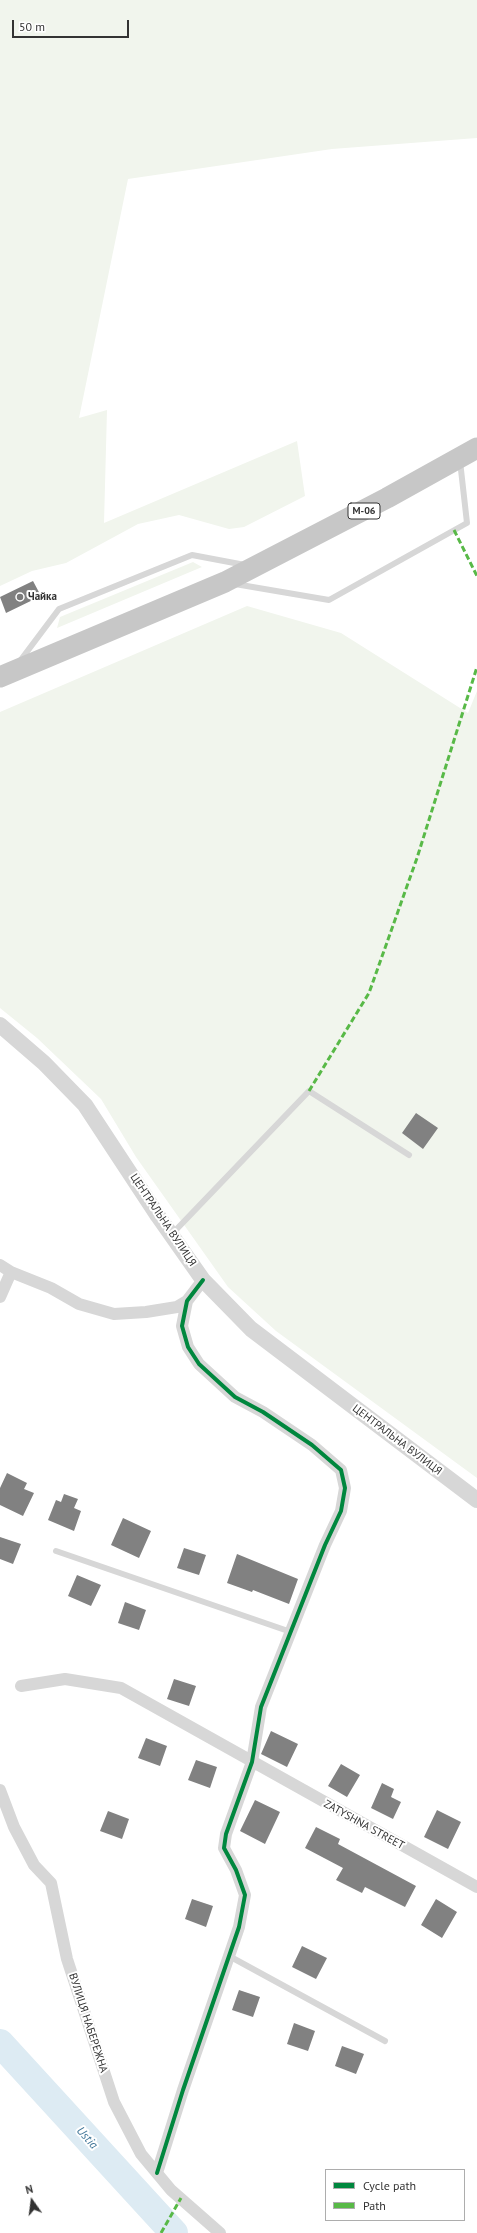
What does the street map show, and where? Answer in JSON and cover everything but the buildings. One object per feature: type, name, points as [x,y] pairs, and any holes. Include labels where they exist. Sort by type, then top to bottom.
[{"type":"highway","name":"М-06","points":[[6,675],[257,567],[471,453]]},
{"type":"street","name":"ЦЕНТРАЛЬНА ВУЛИЦЯ","points":[[0,1025],[44,1063],[85,1105],[203,1280],[251,1329],[477,1500]]},
{"type":"street","points":[[0,1265],[11,1272],[51,1288],[79,1304],[114,1314],[146,1312],[177,1307],[187,1301],[203,1280]]},
{"type":"street","points":[[0,1297],[11,1272]]},
{"type":"street","points":[[157,2173],[183,2090],[239,1927],[245,1895],[236,1870],[224,1848],[226,1834],[252,1762],[261,1707],[340,1511],[345,1488],[341,1470],[312,1445],[263,1412],[235,1397],[199,1364],[188,1346],[182,1326],[187,1301]]},
{"type":"street","name":"ZATYSHNA STREET","points":[[21,1686],[65,1679],[121,1688],[477,1887]]},
{"type":"street","name":"ВУЛИЦЯ НАБЕРЕЖНА","points":[[0,1790],[14,1826],[34,1865],[51,1883],[67,1959],[114,2102],[141,2154],[171,2190],[220,2233]]},
{"type":"lane","points":[[225,582],[329,600],[467,522],[471,453]]},
{"type":"lane","points":[[6,675],[60,609],[192,555],[257,567]]},
{"type":"lane","points":[[172,1234],[309,1091],[409,1155]]},
{"type":"lane","points":[[56,1551],[291,1632]]},
{"type":"lane","points":[[229,1956],[385,2042]]},
{"type":"shaded area","points":[[0,0],[477,0],[477,138],[332,149],[128,179],[79,418],[107,410],[104,523],[297,441],[305,496],[244,527],[229,529],[179,515],[138,524],[66,563],[32,571],[0,586]]},
{"type":"shaded area","points":[[193,562],[202,567],[57,628],[60,617]]},
{"type":"shaded area","points":[[247,606],[341,633],[468,713],[477,691],[477,1478],[276,1331],[228,1287],[136,1157],[101,1099],[37,1038],[0,1008],[0,712]]},
{"type":"waterway","name":"Ustia","points":[[0,2043],[174,2233]]},
{"type":"marked path","points":[[454,530],[477,576]]},
{"type":"marked path","points":[[309,1091],[369,993],[417,858],[477,667]]},
{"type":"marked path","points":[[161,2233],[181,2198]]},
{"type":"cycle path","points":[[157,2173],[183,2090],[239,1927],[245,1895],[236,1870],[224,1848],[226,1834],[252,1762],[261,1707],[325,1545],[341,1511],[345,1488],[341,1470],[312,1445],[263,1412],[235,1397],[199,1364],[188,1347],[182,1326],[187,1301],[203,1280]]},
{"type":"place","name":"Чайка","points":[[20,597]]}]
